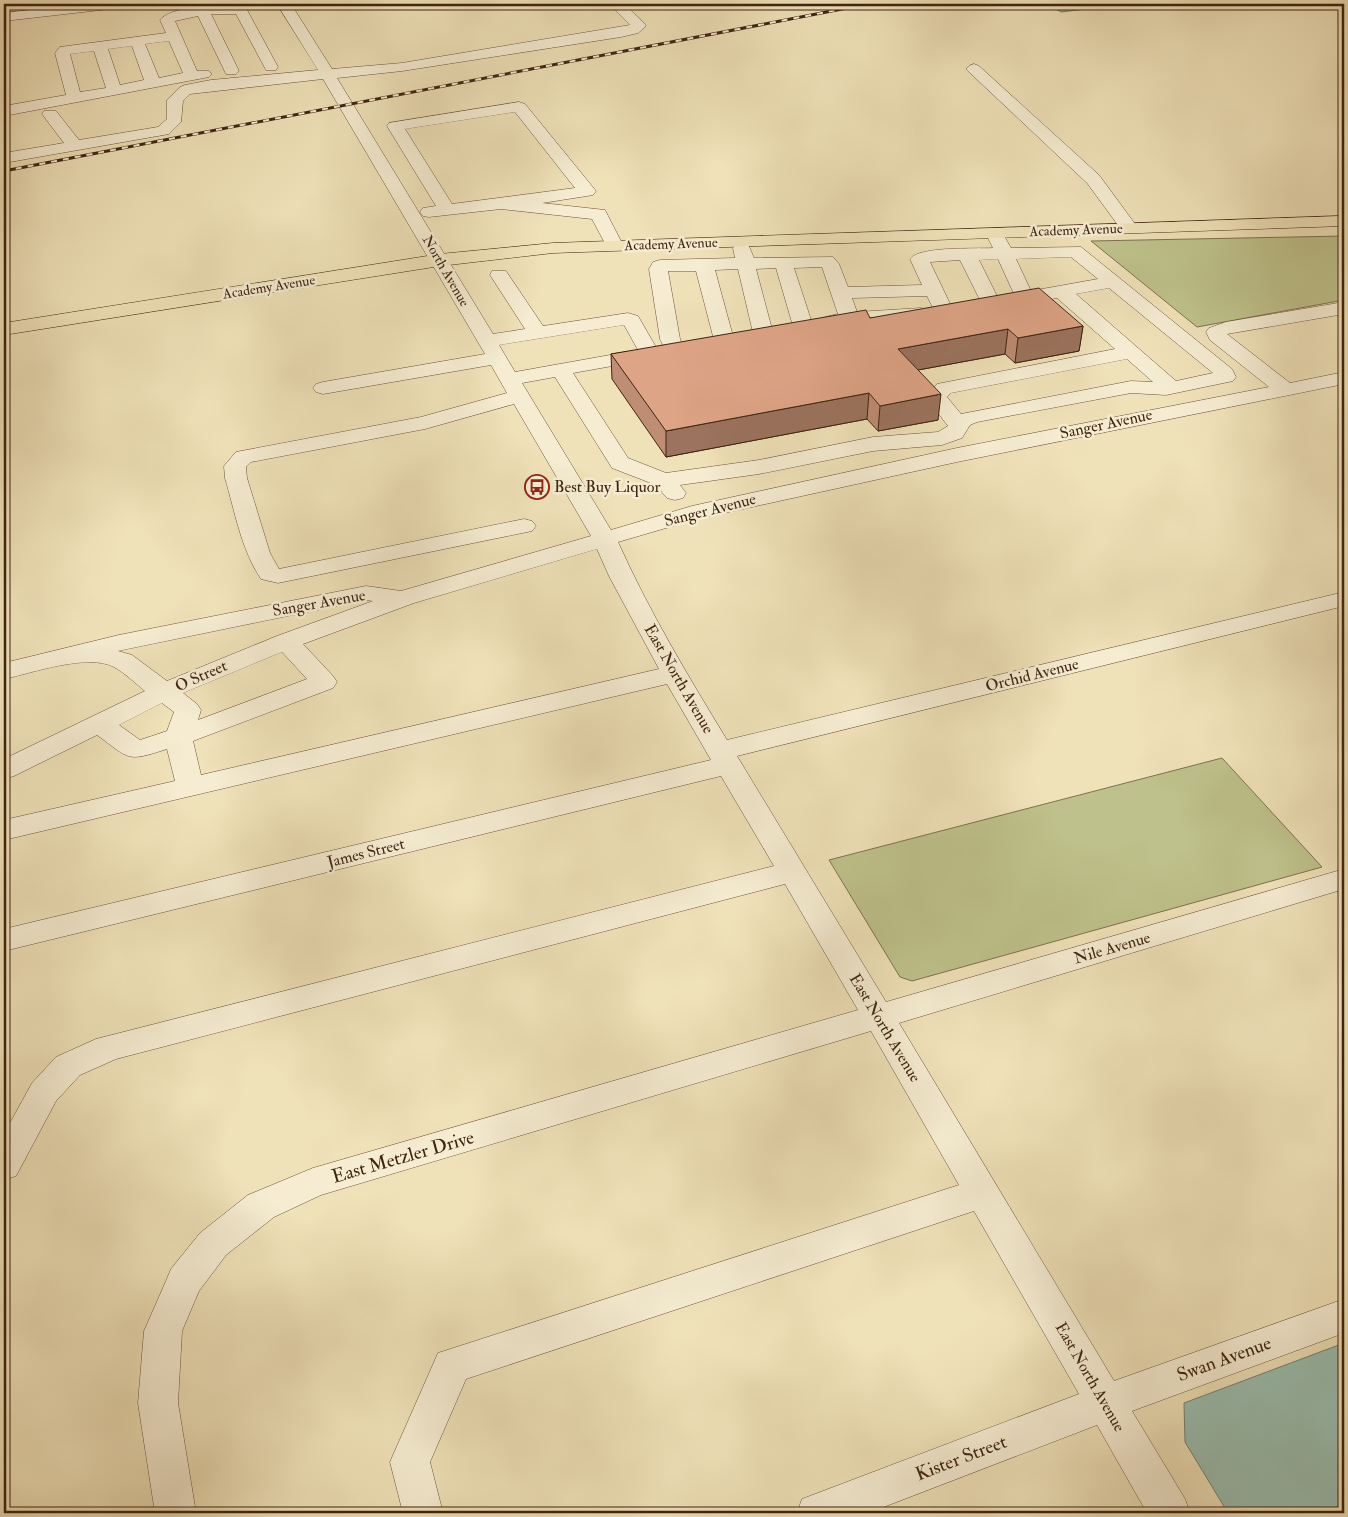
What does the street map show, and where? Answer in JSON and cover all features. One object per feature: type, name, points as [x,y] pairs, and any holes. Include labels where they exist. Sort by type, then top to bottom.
[{"type":"main road","name":"Academy Avenue","points":[[4,329],[440,260],[508,251],[614,245],[1344,221]]},
{"type":"street","points":[[4,17],[118,4]]},
{"type":"street","name":"North Avenue","points":[[284,4],[363,130],[605,540]]},
{"type":"street","points":[[4,123],[185,90],[262,79],[329,76],[466,58],[621,33],[633,30],[639,26],[616,4]]},
{"type":"street","points":[[192,76],[167,20],[169,17],[230,9],[240,11],[271,67]]},
{"type":"street","points":[[203,12],[231,71]]},
{"type":"street","points":[[74,97],[62,53],[73,48],[174,36]]},
{"type":"street","points":[[137,41],[153,83]]},
{"type":"street","points":[[99,45],[114,90]]},
{"type":"street","points":[[4,111],[192,76],[231,71],[451,47],[457,48],[466,58]]},
{"type":"street","points":[[974,69],[1093,179],[1129,228]]},
{"type":"street","points":[[4,158],[163,132],[172,127],[176,122],[175,100],[185,90]]},
{"type":"street","points":[[363,130],[520,108],[587,191],[501,204],[413,214]]},
{"type":"street","points":[[50,114],[75,146]]},
{"type":"street","points":[[395,126],[447,210]]},
{"type":"street","points":[[382,162],[414,157]]},
{"type":"street","points":[[400,192],[433,187]]},
{"type":"street","points":[[501,204],[599,214],[614,245]]},
{"type":"street","points":[[994,232],[1025,298]]},
{"type":"street","points":[[721,341],[746,264],[741,241]]},
{"type":"street","points":[[1032,252],[1131,352],[1172,388]]},
{"type":"street","points":[[561,370],[620,464],[664,480],[759,467],[950,431],[972,417],[1131,387],[1172,388],[1224,379],[1225,374],[1075,252],[1032,252],[919,259],[944,312]]},
{"type":"street","points":[[967,255],[977,306]]},
{"type":"street","points":[[721,341],[670,339],[658,269],[660,266],[826,261],[830,264],[849,318]]},
{"type":"street","points":[[783,262],[802,326]]},
{"type":"street","points":[[704,265],[721,341]]},
{"type":"street","points":[[499,275],[538,333]]},
{"type":"street","points":[[524,526],[283,575],[270,574],[258,553],[236,478],[235,466],[244,457],[425,423],[561,370],[849,318],[944,312],[1114,282]]},
{"type":"street","points":[[840,293],[933,290]]},
{"type":"street","points":[[1285,389],[1217,336],[1216,332],[1226,328],[1344,308]]},
{"type":"street","points":[[323,388],[492,350],[538,333],[628,319],[631,320],[650,354]]},
{"type":"street","points":[[957,454],[950,431],[935,396],[937,392],[944,388],[1131,352]]},
{"type":"street","name":"Sanger Avenue","points":[[4,670],[82,654],[119,642],[366,593],[405,598],[692,513],[957,454],[1344,378]]},
{"type":"street","points":[[1131,387],[1160,413]]},
{"type":"street","points":[[664,480],[692,513]]},
{"type":"street","name":"East North Avenue","points":[[605,540],[621,576],[674,674],[879,1017],[1170,1513]]},
{"type":"street","points":[[352,561],[366,593]]},
{"type":"street","points":[[283,575],[293,607]]},
{"type":"street","name":"O Street","points":[[4,770],[166,691],[286,641],[405,598]]},
{"type":"street","name":"Orchid Avenue","points":[[724,758],[1344,599]]},
{"type":"street","points":[[100,724],[136,750],[178,737],[324,682],[286,641]]},
{"type":"street","name":"Sanger Avenue","points":[[82,654],[106,656],[123,661],[166,691],[188,710],[178,737]]},
{"type":"street","points":[[4,830],[674,674]]},
{"type":"street","points":[[178,737],[190,786]]},
{"type":"street","name":"James Street","points":[[4,940],[724,758]]},
{"type":"street","points":[[4,1166],[44,1092],[68,1066],[108,1048],[792,872]]},
{"type":"street","name":"Nile Avenue","points":[[879,1017],[1344,879]]},
{"type":"street","name":"East Metzler Drive","points":[[175,1513],[158,1403],[163,1331],[184,1281],[213,1244],[260,1206],[313,1183],[879,1017]]},
{"type":"street","points":[[423,1513],[410,1462],[452,1366],[982,1193]]},
{"type":"street","name":"Swan Avenue","points":[[1104,1403],[1344,1316]]},
{"type":"street","name":"Kister Street","points":[[817,1513],[1104,1403]]},
{"type":"green space","points":[[1344,236],[1344,300],[1197,327],[1091,241]]},
{"type":"green space","points":[[1222,758],[1322,867],[912,981],[900,977],[829,860]]},
{"type":"shaded area","points":[[1048,4],[1128,4],[1061,12]]},
{"type":"shaded area","points":[[1344,1343],[1344,1513],[1228,1513],[1185,1442],[1184,1403]]},
{"type":"building","points":[[1039,288],[1083,326],[1018,338],[1008,329],[898,349],[941,394],[880,406],[869,393],[666,431],[611,354],[866,310],[870,318]]},
{"type":"railway","points":[[4,171],[868,4]]},
{"type":"place","name":"Best Buy Liquor","points":[[537,487]]}]
